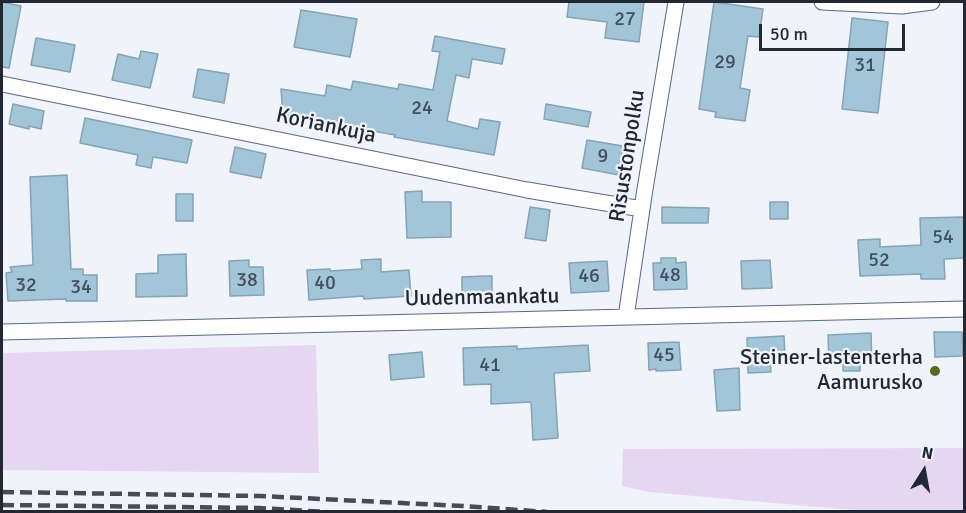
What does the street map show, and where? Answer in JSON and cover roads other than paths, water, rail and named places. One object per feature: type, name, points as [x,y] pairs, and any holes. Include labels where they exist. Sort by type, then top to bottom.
[{"type":"street","name":"Risustonpolku","points":[[626,317],[676,2]]},
{"type":"street","points":[[822,2],[902,6],[932,2]]},
{"type":"street","name":"Koriankuja","points":[[2,84],[527,190],[642,209]]},
{"type":"street","name":"Uudenmaankatu","points":[[2,332],[964,309]]},
{"type":"railway","points":[[2,492],[260,496],[547,512]]},
{"type":"railway","points":[[2,505],[259,508],[327,512]]},
{"type":"place","name":"Steiner-lastenterha Aamurusko","points":[[935,371]]}]
